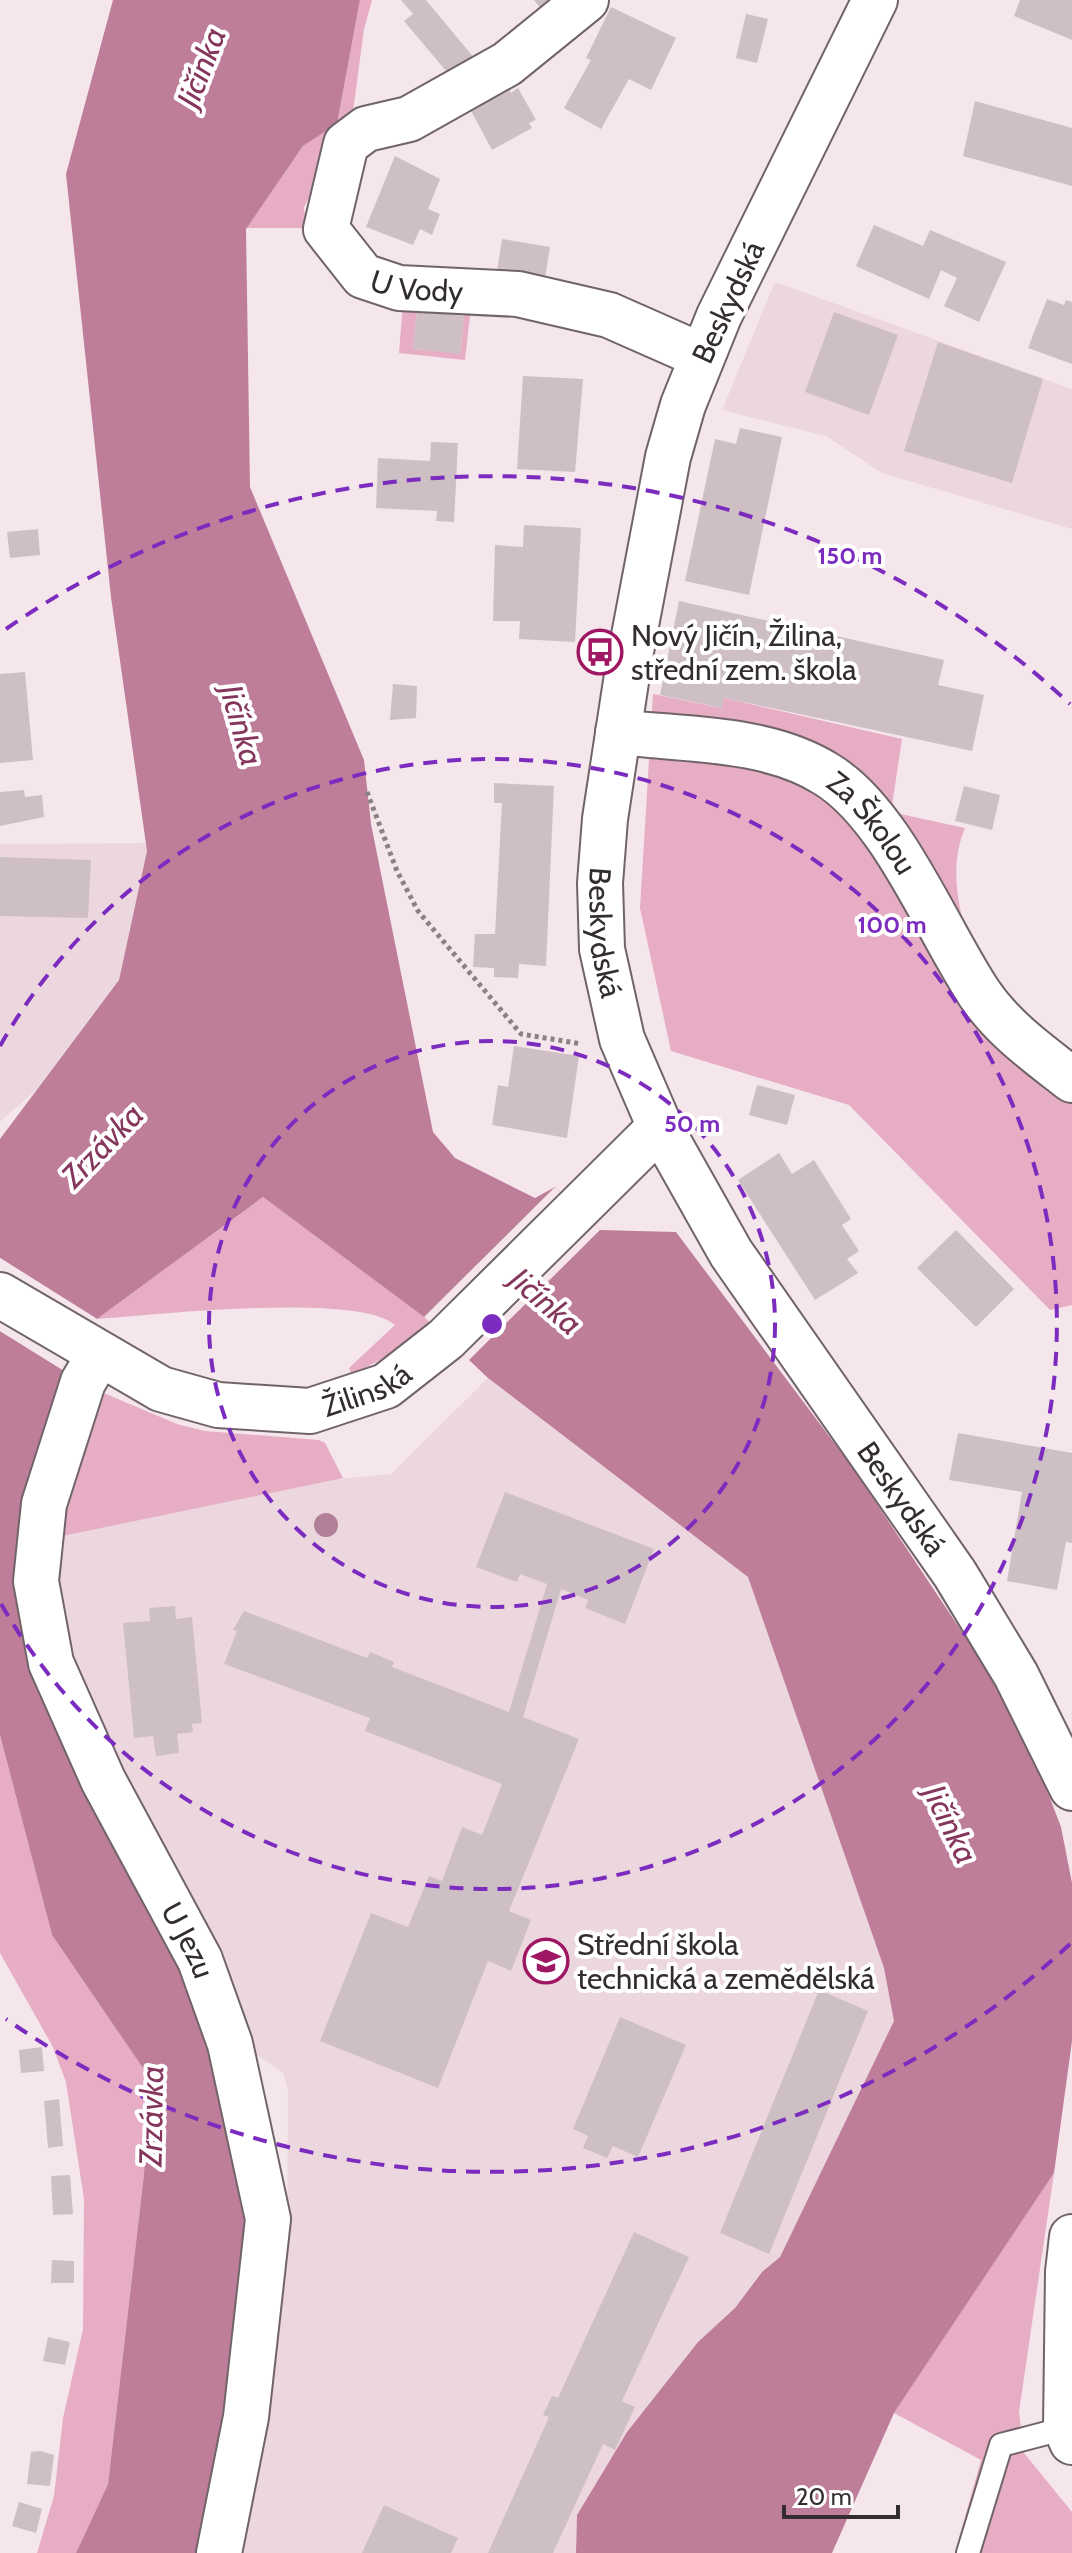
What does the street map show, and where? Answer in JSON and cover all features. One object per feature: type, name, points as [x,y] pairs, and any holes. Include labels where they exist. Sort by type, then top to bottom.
[{"type":"street","name":"U Vody","points":[[586,0],[507,64],[409,119],[366,129],[346,144],[326,229],[363,276],[399,288],[518,294],[563,304],[609,315],[702,356]]},
{"type":"street","name":"Beskydská","points":[[875,0],[702,356],[668,457],[618,732],[600,883],[602,949],[622,1039],[660,1127],[731,1253],[955,1574],[1016,1675],[1072,1788]]},
{"type":"street","name":"Za Školou","points":[[618,732],[763,749],[827,774],[877,821],[980,994],[1011,1032],[1072,1080]]},
{"type":"street","name":"Žilinská","points":[[0,1295],[161,1389],[218,1405],[310,1411],[386,1386],[446,1339],[660,1127]]},
{"type":"street","name":"U Jezu","points":[[90,1350],[83,1382],[44,1504],[36,1581],[51,1663],[103,1780],[200,1960],[230,2044],[268,2219],[246,2417],[219,2553]]},
{"type":"street","points":[[1069,2435],[1068,2272],[1072,2237]]},
{"type":"lane","points":[[968,2553],[1001,2445],[1069,2435]]},
{"type":"path","points":[[367,792],[397,871],[418,911],[521,1034],[578,1044],[622,1039]]},
{"type":"shaded area","points":[[360,0],[372,0],[364,29],[352,119],[304,207],[306,228],[246,228],[303,146],[337,124]]},
{"type":"shaded area","points":[[774,284],[1072,389],[1072,529],[882,473],[826,436],[722,410]]},
{"type":"shaded area","points":[[403,302],[418,303],[413,349],[460,353],[465,306],[471,307],[465,360],[399,353]]},
{"type":"shaded area","points":[[653,694],[721,708],[724,698],[902,739],[891,812],[965,828],[956,868],[960,910],[989,990],[960,1007],[1072,1101],[1072,1305],[1050,1310],[849,1105],[671,1051],[640,908]]},
{"type":"shaded area","points":[[146,843],[148,851],[119,980],[36,1090],[0,1122],[0,844]]},
{"type":"shaded area","points":[[263,1197],[431,1324],[402,1348],[352,1375],[349,1368],[395,1325],[374,1315],[299,1308],[206,1310],[97,1319]]},
{"type":"shaded area","name":"Střední škola technická a zemědělská","points":[[488,1378],[748,1577],[884,1968],[895,2021],[780,2257],[762,2272],[735,2308],[698,2342],[627,2432],[577,2515],[576,2553],[237,2553],[265,2427],[282,2293],[287,2227],[288,2090],[283,2073],[239,2043],[61,1660],[48,1539],[337,1479],[391,1474]]},
{"type":"shaded area","points":[[99,1391],[177,1424],[205,1431],[319,1440],[325,1443],[343,1478],[48,1539]]},
{"type":"shaded area","points":[[0,1735],[52,1935],[149,2077],[144,2174],[108,2484],[76,2553],[37,2553],[54,2496],[63,2418],[83,2329],[84,2199],[66,2082],[53,2047],[0,1953]]},
{"type":"shaded area","points":[[1054,2173],[1019,2412],[1024,2453],[1072,2512],[1072,2553],[955,2553],[981,2460],[894,2413]]},
{"type":"water","points":[[113,0],[360,0],[337,124],[303,146],[246,229],[250,487],[364,760],[371,824],[433,1132],[455,1158],[535,1198],[555,1187],[600,1230],[676,1232],[853,1468],[978,1656],[1033,1754],[1061,1827],[1072,1883],[1072,2041],[1054,2173],[894,2413],[832,2553],[576,2553],[577,2515],[627,2432],[698,2342],[735,2308],[762,2272],[780,2257],[894,2021],[884,1968],[748,1577],[488,1378],[424,1317],[263,1197],[97,1319],[0,1258],[0,1139],[119,980],[147,851],[111,597],[66,174]]},
{"type":"water","name":"Zrzávka","points":[[0,1331],[66,1372],[27,1565],[199,1979],[245,2199],[241,2300],[225,2440],[201,2553],[76,2553],[108,2484],[144,2174],[149,2077],[52,1935],[0,1735]]},
{"type":"pier","points":[[555,1187],[600,1230],[469,1360],[424,1317]]},
{"type":"pier","points":[[0,1258],[97,1319],[96,1322],[0,1262]]},
{"type":"pier","points":[[0,1327],[68,1368],[66,1372],[0,1331]]},
{"type":"building","points":[[401,0],[426,0],[475,59],[452,78],[404,21],[413,14]]},
{"type":"building","points":[[534,0],[552,0],[541,9]]},
{"type":"building","points":[[1020,0],[1072,0],[1072,40],[1014,16]]},
{"type":"building","points":[[611,7],[676,38],[651,90],[629,79],[601,129],[564,108],[591,60],[586,58]]},
{"type":"building","points":[[746,14],[768,19],[757,63],[736,58]]},
{"type":"building","points":[[508,86],[511,93],[518,88],[536,120],[529,123],[532,128],[492,150],[469,107]]},
{"type":"building","points":[[975,101],[1072,128],[1072,186],[963,156]]},
{"type":"building","points":[[395,156],[440,179],[428,209],[440,214],[432,235],[420,229],[413,245],[366,227]]},
{"type":"building","points":[[874,225],[923,246],[930,230],[1006,262],[979,322],[944,306],[957,278],[941,270],[929,299],[856,266]]},
{"type":"building","points":[[502,239],[550,247],[545,278],[497,271]]},
{"type":"building","points":[[1047,299],[1064,305],[1066,300],[1072,302],[1072,364],[1028,348]]},
{"type":"building","points":[[417,311],[464,316],[460,354],[413,349]]},
{"type":"building","points":[[834,312],[898,335],[869,415],[805,392]]},
{"type":"building","points":[[938,342],[1043,379],[1012,483],[904,451]]},
{"type":"building","points":[[523,376],[583,379],[575,472],[517,469]]},
{"type":"building","points":[[740,428],[782,437],[749,595],[685,581],[715,439],[736,444]]},
{"type":"building","points":[[431,442],[458,443],[454,522],[436,521],[437,511],[376,508],[378,458],[430,461]]},
{"type":"building","points":[[524,525],[581,528],[575,642],[519,639],[520,621],[493,621],[495,545],[523,547]]},
{"type":"building","points":[[38,529],[40,555],[10,558],[7,532]]},
{"type":"building","points":[[679,601],[944,660],[938,685],[984,695],[972,751],[724,698],[722,708],[660,695]]},
{"type":"building","points":[[25,672],[33,760],[0,763],[0,674]]},
{"type":"building","points":[[393,684],[417,686],[416,718],[390,720]]},
{"type":"building","points":[[494,783],[554,786],[546,966],[519,964],[518,978],[494,977],[494,968],[473,967],[475,934],[495,934],[502,803],[494,803]]},
{"type":"building","points":[[964,786],[1000,795],[992,830],[955,821]]},
{"type":"building","points":[[24,790],[25,797],[42,795],[44,817],[0,826],[0,792]]},
{"type":"building","points":[[0,857],[91,860],[88,918],[0,916]]},
{"type":"building","points":[[514,1046],[579,1056],[567,1138],[492,1125],[498,1085],[508,1087]]},
{"type":"building","points":[[757,1085],[795,1095],[787,1125],[749,1115]]},
{"type":"building","points":[[779,1153],[792,1174],[814,1160],[851,1219],[842,1225],[859,1251],[847,1259],[858,1273],[815,1300],[738,1180]]},
{"type":"building","points":[[956,1230],[1014,1289],[976,1327],[917,1268]]},
{"type":"building","points":[[958,1433],[1072,1453],[1072,1543],[1066,1542],[1057,1590],[1007,1581],[1022,1492],[949,1480]]},
{"type":"building","points":[[505,1492],[654,1549],[625,1624],[585,1608],[588,1600],[561,1589],[523,1717],[579,1739],[509,1911],[531,1920],[511,1971],[488,1961],[438,2088],[320,2041],[371,1913],[408,1927],[429,1876],[442,1881],[462,1827],[482,1835],[502,1784],[365,1731],[370,1718],[224,1664],[237,1631],[233,1630],[244,1611],[367,1658],[370,1652],[394,1662],[392,1667],[509,1712],[547,1584],[520,1574],[517,1582],[476,1567]]},
{"type":"building","points":[[175,1606],[176,1619],[192,1617],[202,1723],[192,1724],[193,1732],[177,1734],[179,1753],[156,1756],[153,1736],[134,1738],[123,1623],[150,1621],[149,1608]]},
{"type":"building","points":[[819,1990],[868,2011],[769,2254],[720,2233]]},
{"type":"building","points":[[620,2017],[686,2045],[638,2157],[613,2146],[607,2158],[583,2148],[588,2136],[573,2129]]},
{"type":"building","points":[[42,2047],[44,2071],[21,2073],[19,2050]]},
{"type":"building","points":[[59,2099],[63,2146],[48,2148],[44,2101]]},
{"type":"building","points":[[70,2175],[73,2214],[53,2215],[51,2176]]},
{"type":"building","points":[[634,2232],[689,2257],[622,2401],[635,2407],[615,2450],[603,2444],[553,2553],[488,2553],[549,2417],[543,2415],[552,2396],[558,2398]]},
{"type":"building","points":[[52,2260],[74,2261],[74,2283],[51,2283]]},
{"type":"building","points":[[48,2337],[70,2342],[65,2365],[43,2361]]},
{"type":"building","points":[[31,2452],[54,2455],[50,2486],[27,2484]]},
{"type":"building","points":[[19,2502],[42,2509],[36,2533],[12,2526]]},
{"type":"building","points":[[384,2505],[458,2538],[451,2553],[362,2553]]},
{"type":"place","name":"Nový Jičín, Žilina, střední zem. škola","points":[[600,652]]},
{"type":"place","name":"Střední škola technická a zemědělská","points":[[546,1961]]},
{"type":"water label","name":"Jičínka","points":[[201,67]]},
{"type":"water label","name":"Jičínka","points":[[242,725]]},
{"type":"water label","name":"Jičínka","points":[[546,1301]]},
{"type":"water label","name":"Jičínka","points":[[951,1824]]}]
